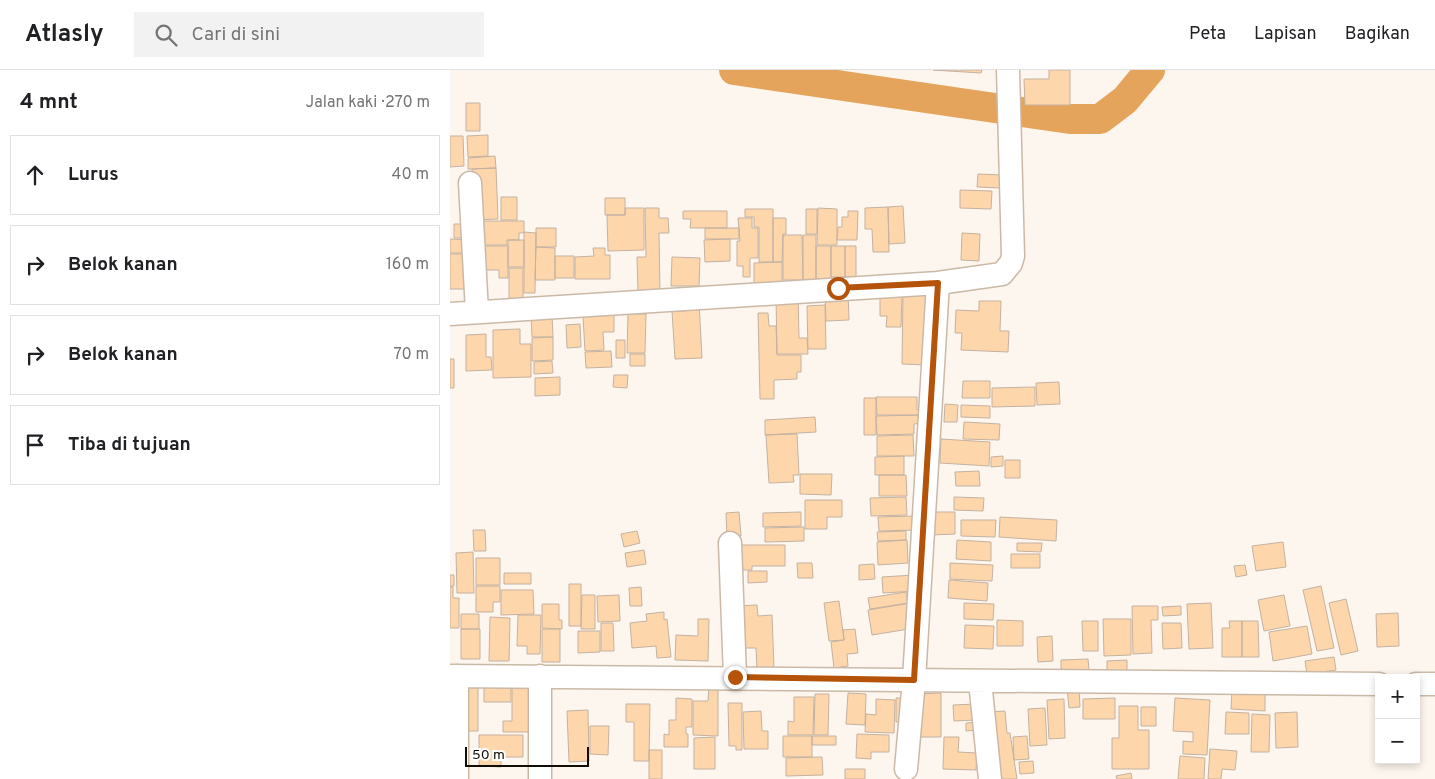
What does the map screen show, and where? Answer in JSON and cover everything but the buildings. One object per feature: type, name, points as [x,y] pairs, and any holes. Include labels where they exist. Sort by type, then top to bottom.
[{"type":"street","points":[[450,314],[938,283],[1002,274],[1011,264],[1013,256],[1008,70]]},
{"type":"street","points":[[470,184],[477,312]]},
{"type":"street","points":[[906,769],[914,680],[938,283]]},
{"type":"street","points":[[730,543],[735,677]]},
{"type":"street","points":[[457,779],[453,676],[1375,684]]},
{"type":"street","points":[[540,676],[540,779]]},
{"type":"street","points":[[980,681],[990,779]]},
{"type":"street","points":[[1420,684],[1435,684]]},
{"type":"waterway","points":[[734,70],[1070,119],[1100,119],[1125,100],[1150,70]]},
{"type":"route","points":[[735,677],[914,680],[938,283],[838,288]]}]
